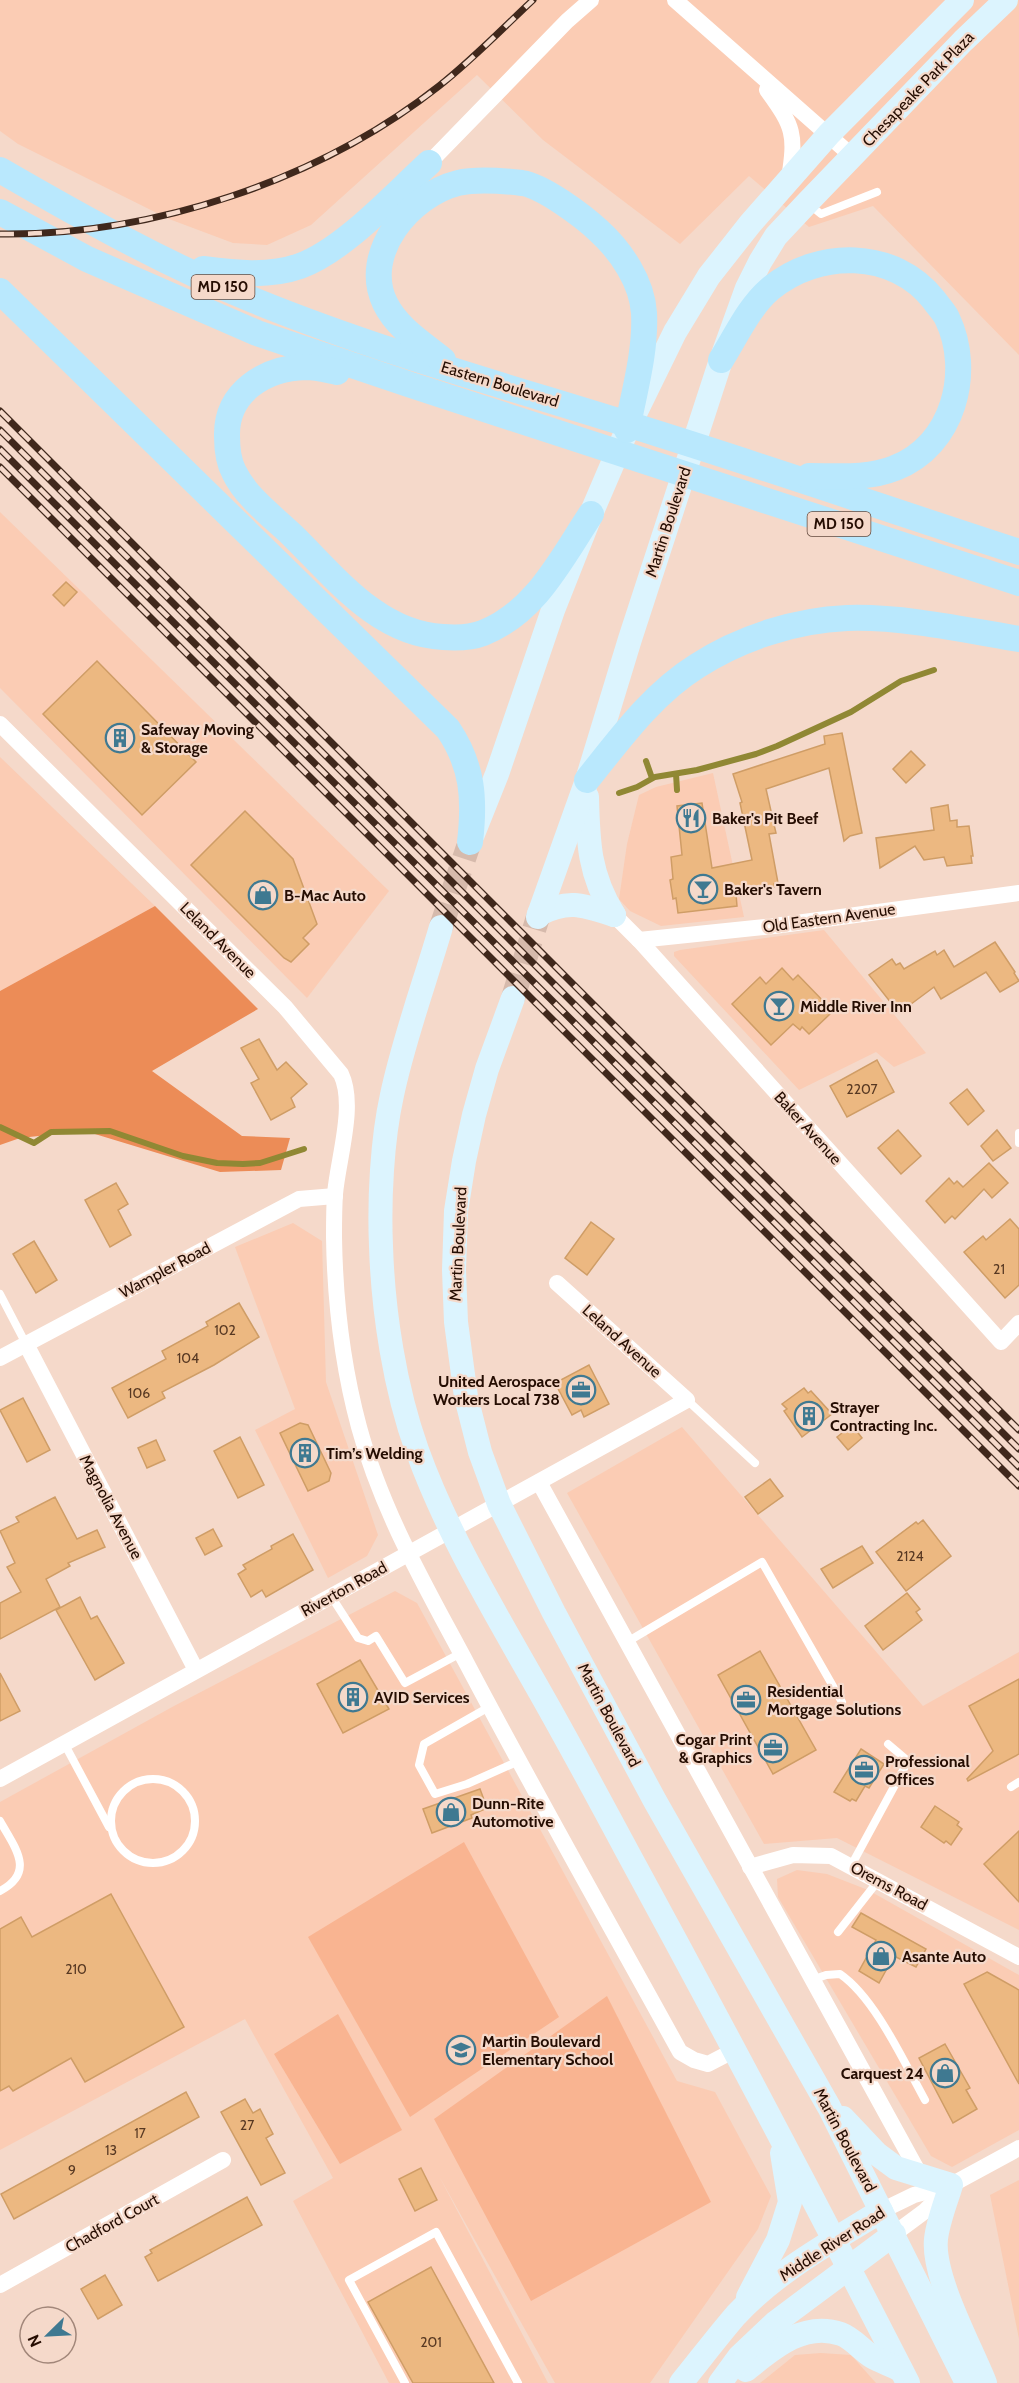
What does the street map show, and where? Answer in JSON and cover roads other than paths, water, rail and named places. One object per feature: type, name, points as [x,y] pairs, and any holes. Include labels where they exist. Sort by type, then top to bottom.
[{"type":"main road","name":"Chesapeake Park Plaza","points":[[829,134],[962,0]]},
{"type":"main road","name":"Chesapeake Park Plaza","points":[[852,156],[1006,0]]},
{"type":"main road","points":[[469,845],[497,774],[553,610],[591,514],[627,430],[675,332],[710,276],[750,224],[829,134]]},
{"type":"main road","name":"Martin Boulevard","points":[[614,915],[583,906],[562,904],[539,916],[587,780],[630,639],[721,360],[747,288],[776,236],[852,156]]},
{"type":"main road","points":[[172,264],[231,273],[272,272],[299,266],[315,259],[361,226],[429,163]]},
{"type":"main road","name":"Eastern Boulevard","points":[[0,170],[99,227],[172,264],[305,320],[460,373],[726,455],[1019,552]]},
{"type":"main road","points":[[460,373],[400,327],[385,303],[378,277],[381,252],[396,227],[417,204],[434,192],[460,183],[525,183],[558,200],[585,218],[609,240],[633,275],[644,312],[640,363],[627,430]]},
{"type":"main road","name":"Eastern Boulevard","points":[[0,212],[87,258],[257,333],[411,386],[1019,583]]},
{"type":"main road","points":[[721,360],[756,303],[770,289],[787,277],[835,260],[866,261],[905,274],[925,289],[947,316],[956,342],[957,387],[950,413],[940,434],[920,454],[897,467],[875,475],[788,477]]},
{"type":"main road","points":[[0,291],[448,729],[467,764],[472,787],[469,845]]},
{"type":"main road","points":[[411,386],[307,367],[285,369],[247,386],[234,402],[226,423],[227,449],[233,471],[246,490],[372,611],[393,625],[414,633],[458,638],[481,634],[503,624],[537,597],[591,514]]},
{"type":"main road","points":[[614,915],[600,894],[594,876],[588,833],[587,780],[648,708],[695,667],[726,650],[792,626],[849,618],[920,624],[1019,639]]},
{"type":"main road","points":[[441,927],[392,1095],[386,1129],[381,1247],[391,1336],[403,1405],[417,1449],[451,1530],[483,1592],[560,1728],[778,2130],[904,2376]]},
{"type":"main road","name":"Martin Boulevard","points":[[513,998],[487,1069],[464,1161],[456,1211],[454,1270],[456,1331],[466,1397],[480,1452],[499,1504],[554,1613],[655,1801],[829,2107],[967,2383]]},
{"type":"main road","points":[[829,2107],[854,2127],[877,2154],[896,2168],[951,2185],[936,2239],[938,2260],[945,2287],[962,2332],[985,2383]]},
{"type":"main road","points":[[737,2314],[778,2240],[790,2202],[778,2130]]},
{"type":"main road","name":"Middle River Road","points":[[681,2383],[737,2314],[799,2261],[881,2211]]},
{"type":"main road","name":"Middle River Road","points":[[720,2383],[738,2357],[776,2322],[894,2234]]},
{"type":"main road","points":[[730,2383],[794,2335],[820,2330],[843,2334],[871,2356],[904,2376]]},
{"type":"street","points":[[567,21],[570,0]]},
{"type":"street","points":[[429,163],[567,21],[591,0]]},
{"type":"street","name":"Chesapeake Park Plaza","points":[[675,0],[852,156]]},
{"type":"street","name":"Chesapeake Park Plaza","points":[[755,72],[790,126],[793,151],[789,180]]},
{"type":"street","name":"Leland Avenue","points":[[0,724],[285,1007],[333,1063],[346,1085],[348,1094],[335,1196],[335,1280],[343,1358],[360,1430],[407,1554]]},
{"type":"street","name":"Old Eastern Avenue","points":[[639,940],[774,926],[1019,893]]},
{"type":"street","name":"Baker Avenue","points":[[614,915],[1001,1342],[1019,1323]]},
{"type":"street","name":"Wampler Road","points":[[0,1358],[298,1199],[335,1196]]},
{"type":"street","name":"Leland Avenue","points":[[557,1283],[687,1400]]},
{"type":"street","name":"Magnolia Avenue","points":[[26,1344],[196,1671]]},
{"type":"street","name":"Riverton Road","points":[[0,1779],[687,1400]]},
{"type":"street","points":[[539,1482],[920,2175]]},
{"type":"street","points":[[407,1554],[680,2052],[694,2060],[708,2064],[735,2050]]},
{"type":"street","name":"Orems Road","points":[[750,1867],[773,1859],[809,1854],[831,1856],[1019,1957]]},
{"type":"street","name":"Middle River Road","points":[[881,2211],[914,2195],[951,2185],[1019,2148]]},
{"type":"street","name":"Chadford Court","points":[[0,2285],[224,2160]]},
{"type":"street","name":"Middle River Road","points":[[894,2234],[924,2211],[951,2185]]},
{"type":"lane","points":[[807,203],[821,214],[877,192]]},
{"type":"lane","points":[[1019,1132],[1019,1143]]},
{"type":"lane","points":[[0,1294],[26,1344]]},
{"type":"lane","points":[[687,1400],[755,1464]]},
{"type":"lane","points":[[627,1642],[762,1562],[842,1702]]},
{"type":"lane","points":[[332,1596],[358,1638],[368,1641],[376,1636],[405,1683],[461,1653]]},
{"type":"lane","points":[[489,1707],[424,1744],[419,1765],[435,1794],[467,1784],[519,1761]]},
{"type":"lane","points":[[64,1743],[112,1833],[119,1845],[129,1856],[142,1862],[156,1863],[170,1860],[186,1847],[195,1828],[195,1814],[191,1801],[171,1782],[144,1779],[131,1784],[121,1793],[112,1812],[112,1833]]},
{"type":"lane","points":[[851,1866],[908,1761],[888,1744]]},
{"type":"lane","points":[[0,1821],[18,1855],[20,1864],[19,1877],[12,1885],[0,1892]]},
{"type":"lane","points":[[838,1932],[878,1880]]},
{"type":"lane","points":[[812,1980],[826,1975],[840,1974],[853,1982],[884,2027],[925,2100]]},
{"type":"lane","points":[[405,2383],[349,2280],[436,2232],[518,2383]]},
{"type":"waterway","points":[[619,793],[637,787],[655,777],[697,770],[777,746],[851,712],[901,681],[934,670]]},
{"type":"waterway","points":[[646,761],[652,778]]},
{"type":"waterway","points":[[676,774],[677,790]]},
{"type":"waterway","points":[[0,1127],[34,1143],[51,1132],[110,1131],[183,1156],[217,1163],[260,1163],[304,1149]]},
{"type":"tunnel","points":[[441,927],[468,847]]},
{"type":"tunnel","points":[[513,998],[538,917]]},
{"type":"railway","points":[[0,234],[58,232],[116,225],[174,213],[232,196],[288,175],[342,149],[392,119],[439,86],[533,0]]},
{"type":"railway","points":[[0,411],[1019,1430]]},
{"type":"railway","points":[[0,430],[1019,1449]]},
{"type":"railway","points":[[0,449],[1019,1467]]},
{"type":"railway","points":[[0,467],[1019,1486]]},
{"type":"place","name":"Safeway Moving & Storage","points":[[120,738]]},
{"type":"place","name":"Baker's Pit Beef","points":[[691,818]]},
{"type":"place","name":"Baker's Tavern","points":[[703,889]]},
{"type":"place","name":"B-Mac Auto","points":[[263,895]]},
{"type":"place","name":"Middle River Inn","points":[[779,1006]]},
{"type":"place","name":"United Aerospace Workers Local 738","points":[[581,1390]]},
{"type":"place","name":"Strayer Contracting Inc.","points":[[809,1416]]},
{"type":"place","name":"Tim’s Welding","points":[[305,1453]]},
{"type":"place","name":"AVID Services","points":[[353,1697]]},
{"type":"place","name":"Residential Mortgage Solutions","points":[[746,1700]]},
{"type":"place","name":"Cogar Print & Graphics","points":[[773,1748]]},
{"type":"place","name":"Professional Offices","points":[[864,1770]]},
{"type":"place","name":"Dunn-Rite Automotive","points":[[451,1812]]},
{"type":"place","name":"Asante Auto","points":[[881,1956]]},
{"type":"place","name":"Martin Boulevard Elementary School","points":[[461,2050]]},
{"type":"place","name":"Carquest 24","points":[[945,2073]]}]
